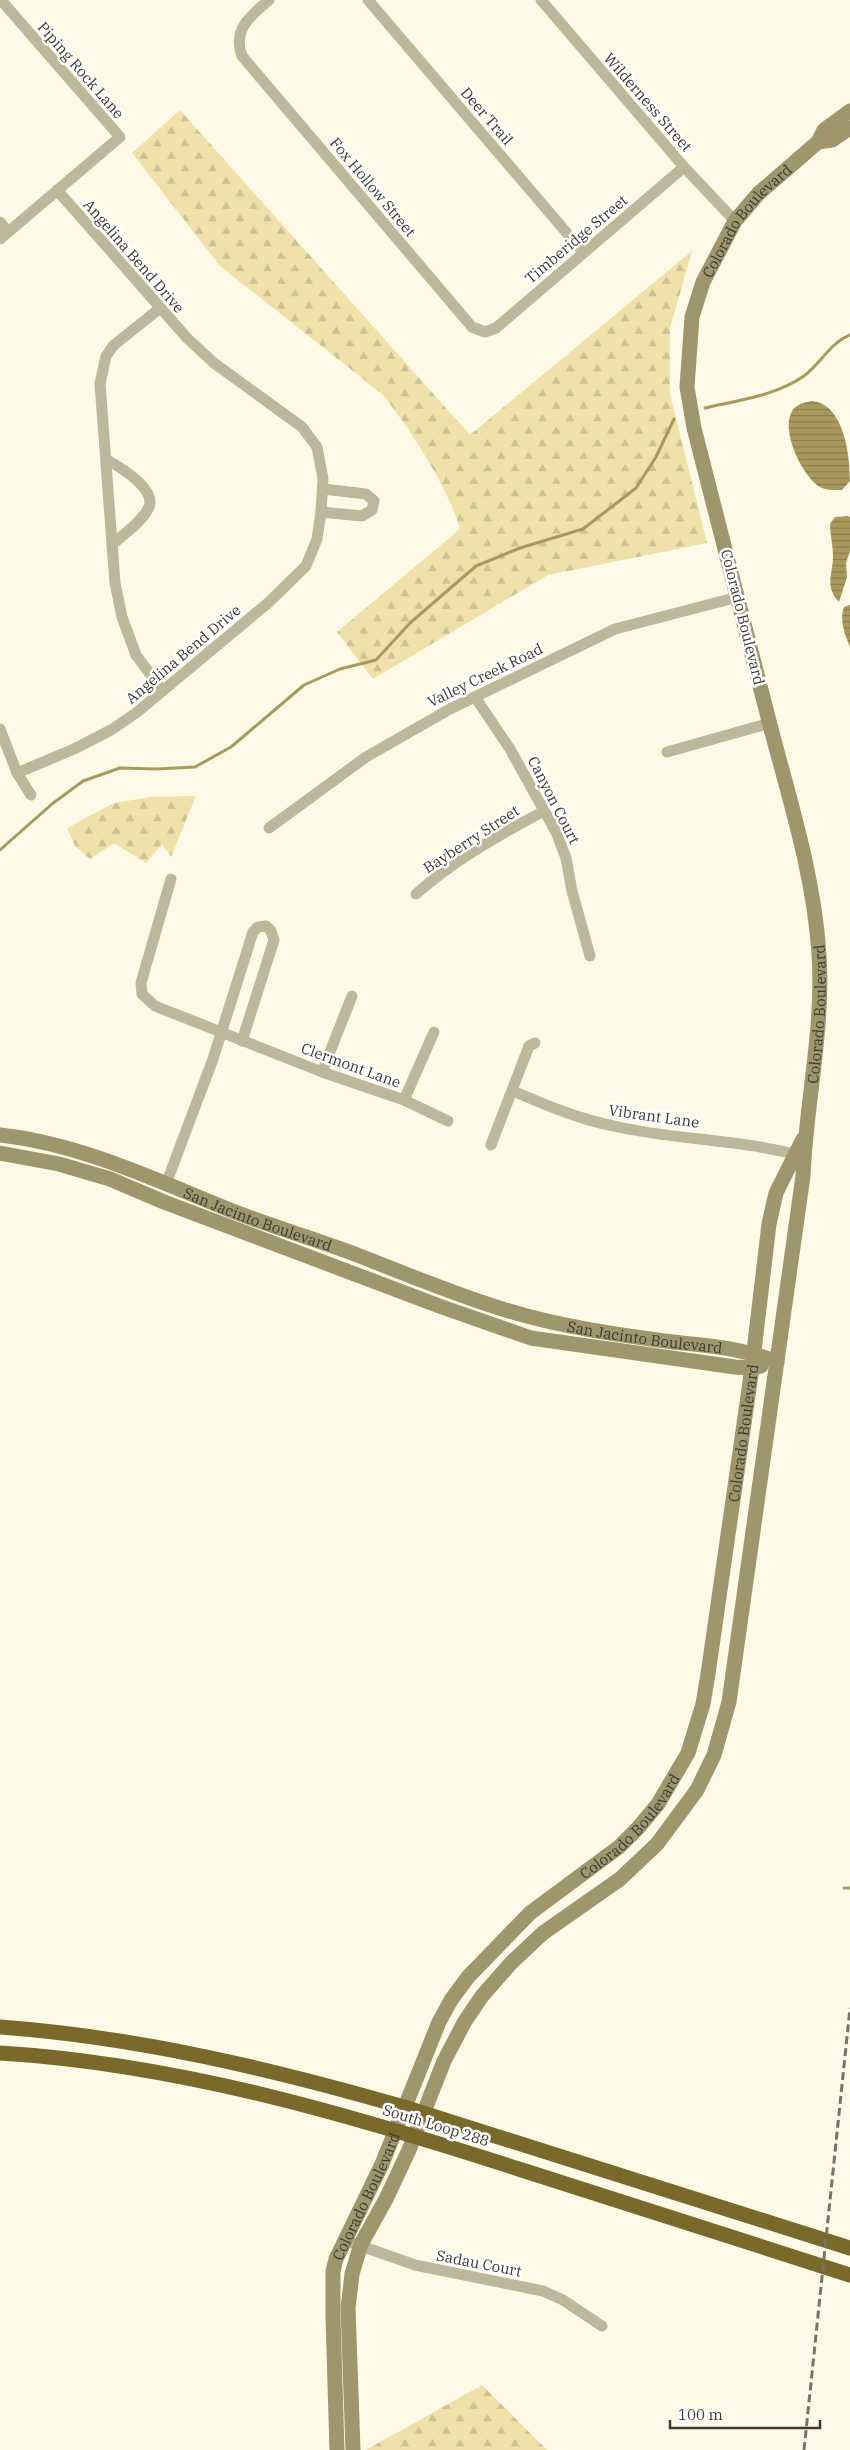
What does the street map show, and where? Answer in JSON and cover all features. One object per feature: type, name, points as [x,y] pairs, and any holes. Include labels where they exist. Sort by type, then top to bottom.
[{"type":"highway","name":"South Loop 288","points":[[0,2028],[110,2039],[235,2062],[404,2106],[850,2248]]},
{"type":"highway","points":[[90,2062],[93,2037]]},
{"type":"highway","points":[[106,2064],[110,2039]]},
{"type":"highway","name":"South Loop 288","points":[[0,2053],[106,2064],[239,2089],[396,2130],[850,2275]]},
{"type":"main road","name":"Colorado Boulevard","points":[[353,2450],[348,2308],[352,2274],[360,2244],[386,2199],[415,2136],[444,2061],[465,2021],[482,1996],[512,1962],[543,1933],[590,1902],[658,1844],[697,1790],[714,1755],[730,1702],[804,1176],[805,1135],[816,1052],[819,1008],[819,954],[804,856],[694,428],[687,387],[692,317],[703,282],[735,221],[759,193],[818,142],[824,130],[850,111]]},
{"type":"main road","name":"Colorado Boulevard","points":[[818,142],[832,140],[850,128]]},
{"type":"main road","name":"San Jacinto Boulevard","points":[[0,1135],[63,1146],[114,1162],[184,1192],[478,1302],[520,1315],[544,1322],[752,1352],[777,1362]]},
{"type":"main road","name":"Colorado Boulevard","points":[[337,2450],[333,2271],[344,2240],[396,2130],[439,2022],[451,2000],[477,1966],[530,1912],[615,1851],[638,1828],[658,1804],[682,1766],[695,1733],[708,1674],[752,1368],[752,1352],[769,1224],[776,1193],[805,1135]]},
{"type":"main road","points":[[20,1155],[24,1138]]},
{"type":"main road","name":"San Jacinto Boulevard","points":[[0,1152],[20,1155],[110,1178],[171,1204],[531,1338],[752,1368],[777,1362]]},
{"type":"main road","points":[[166,1184],[171,1204],[184,1192]]},
{"type":"main road","points":[[378,1282],[384,1266]]},
{"type":"main road","points":[[618,1351],[630,1335]]},
{"type":"main road","points":[[630,1335],[634,1353]]},
{"type":"main road","points":[[615,1851],[629,1870]]},
{"type":"main road","points":[[482,1996],[480,1985],[483,1968],[525,1923],[530,1912]]},
{"type":"street","name":"Piping Rock Lane","points":[[1,0],[120,137],[57,190]]},
{"type":"street","name":"Fox Hollow Street","points":[[268,0],[248,18],[242,27],[239,38],[242,56],[472,327],[485,332]]},
{"type":"street","name":"Deer Trail","points":[[368,0],[584,252]]},
{"type":"street","name":"Wilderness Street","points":[[541,0],[684,167],[735,221]]},
{"type":"street","name":"Timberidge Street","points":[[485,332],[496,328],[684,167]]},
{"type":"street","points":[[0,222],[4,235],[57,190]]},
{"type":"street","name":"Angelina Bend Drive","points":[[17,774],[74,749],[111,730],[268,603],[297,576],[306,566],[312,553],[321,512],[323,489],[317,447],[302,427],[214,362],[159,309],[57,190]]},
{"type":"street","points":[[159,309],[114,345],[106,356],[100,384],[112,545],[122,617],[136,655],[162,690]]},
{"type":"street","points":[[107,460],[148,490],[151,501],[148,510],[112,545]]},
{"type":"street","points":[[321,512],[362,516],[372,510],[374,501],[366,494],[323,489]]},
{"type":"street","name":"Valley Creek Road","points":[[269,828],[366,757],[408,731],[476,696],[615,630],[738,597]]},
{"type":"street","name":"Canyon Court","points":[[476,696],[510,749],[556,832],[566,858],[572,890],[590,956]]},
{"type":"street","points":[[667,752],[770,723]]},
{"type":"street","points":[[0,730],[17,774],[31,796]]},
{"type":"street","name":"Bayberry Street","points":[[416,894],[440,873],[504,832],[544,811]]},
{"type":"street","name":"Clermont Lane","points":[[171,880],[141,983],[142,994],[155,1006],[322,1072],[404,1100],[448,1121]]},
{"type":"street","points":[[166,1184],[221,1032],[253,932],[258,926],[266,926],[271,931],[274,940],[242,1041]]},
{"type":"street","points":[[322,1072],[352,996]]},
{"type":"street","points":[[404,1100],[434,1032]]},
{"type":"street","points":[[491,1145],[529,1046],[535,1043]]},
{"type":"street","name":"Vibrant Lane","points":[[513,1091],[575,1117],[616,1127],[770,1148],[794,1154]]},
{"type":"street","name":"Sadau Court","points":[[344,2240],[416,2265],[542,2291],[563,2300],[602,2326]]},
{"type":"green space","points":[[180,110],[470,435],[692,251],[670,328],[670,394],[707,543],[548,575],[373,679],[337,632],[460,529],[455,513],[427,459],[404,423],[382,394],[220,266],[132,153]]},
{"type":"green space","points":[[196,796],[171,857],[162,844],[146,863],[114,843],[90,859],[75,846],[67,828],[114,803],[151,797]]},
{"type":"green space","points":[[482,2385],[547,2450],[366,2450]]},
{"type":"shaded area","points":[[812,401],[823,404],[831,411],[843,432],[849,458],[850,481],[842,490],[825,489],[813,481],[799,461],[794,448],[790,436],[789,424],[791,413],[797,406]]},
{"type":"shaded area","points":[[835,517],[850,517],[850,551],[846,563],[847,577],[839,602],[834,596],[830,580],[833,556],[830,524]]},
{"type":"shaded area","points":[[850,605],[850,647],[842,617],[844,607]]},
{"type":"waterway","points":[[705,408],[756,397],[793,383],[810,371],[831,348],[850,335]]},
{"type":"waterway","points":[[0,850],[52,804],[83,781],[120,768],[195,767],[231,747],[304,685],[340,669],[376,660],[410,623],[476,566],[520,548],[583,529],[636,488],[656,457],[674,419]]},
{"type":"waterway","points":[[844,1888],[850,1888]]},
{"type":"railway","points":[[804,2450],[850,2008]]}]
